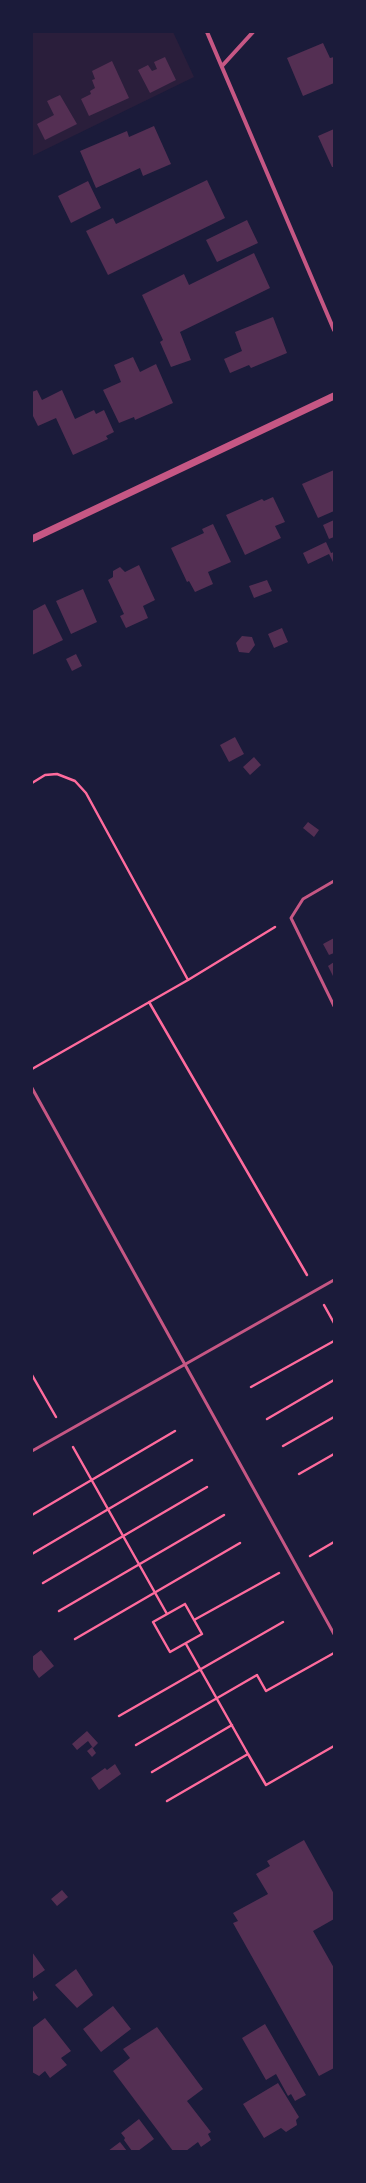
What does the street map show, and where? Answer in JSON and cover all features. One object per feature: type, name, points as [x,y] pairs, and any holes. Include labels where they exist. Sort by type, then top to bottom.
[{"type":"street","points":[[207,32],[334,330]]},
{"type":"street","points":[[222,66],[253,32]]},
{"type":"street","points":[[32,539],[334,396]]},
{"type":"lane","points":[[334,881],[303,899],[291,918],[334,1006]]},
{"type":"lane","points":[[32,1088],[334,1634]]},
{"type":"lane","points":[[32,1451],[334,1280]]},
{"type":"path","points":[[32,783],[45,775],[57,774],[75,781],[86,793],[188,980]]},
{"type":"path","points":[[32,1069],[188,980],[291,918]]},
{"type":"path","points":[[149,1002],[334,1323]]},
{"type":"path","points":[[251,1387],[334,1341]]},
{"type":"path","points":[[32,1375],[167,1614]]},
{"type":"path","points":[[267,1419],[334,1380]]},
{"type":"path","points":[[283,1446],[334,1417]]},
{"type":"path","points":[[32,1515],[176,1431]]},
{"type":"path","points":[[299,1474],[334,1454]]},
{"type":"path","points":[[32,1554],[192,1460]]},
{"type":"path","points":[[43,1583],[208,1487]]},
{"type":"path","points":[[59,1611],[224,1515]]},
{"type":"path","points":[[194,1620],[334,1542]]},
{"type":"path","points":[[75,1639],[240,1543]]},
{"type":"path","points":[[185,1604],[202,1634],[170,1652],[152,1622],[167,1614],[185,1604]]},
{"type":"path","points":[[119,1716],[283,1622]]},
{"type":"path","points":[[186,1644],[266,1785],[334,1746]]},
{"type":"path","points":[[136,1745],[257,1675],[266,1691],[334,1653]]},
{"type":"path","points":[[152,1772],[232,1725]]},
{"type":"path","points":[[167,1802],[248,1754]]},
{"type":"shaded area","points":[[32,32],[173,32],[194,77],[32,156]]},
{"type":"building","points":[[323,43],[330,58],[334,57],[334,83],[303,96],[287,58]]},
{"type":"building","points":[[165,57],[176,80],[150,93],[138,70],[148,65],[152,71],[157,69],[154,62]]},
{"type":"building","points":[[112,61],[129,98],[89,116],[81,99],[91,94],[90,91],[95,88],[92,80],[95,79],[92,71]]},
{"type":"building","points":[[60,95],[77,124],[45,140],[37,124],[54,115],[47,101]]},
{"type":"building","points":[[154,126],[171,164],[143,176],[140,168],[96,188],[80,151],[127,131],[129,137]]},
{"type":"building","points":[[334,129],[334,167],[332,167],[318,136]]},
{"type":"building","points":[[207,180],[225,218],[108,275],[86,231],[113,218],[116,224]]},
{"type":"building","points":[[88,181],[101,208],[71,223],[58,196]]},
{"type":"building","points":[[247,220],[258,243],[217,262],[206,240]]},
{"type":"building","points":[[254,253],[270,288],[180,332],[191,360],[171,367],[160,342],[163,340],[142,295],[184,274],[189,285]]},
{"type":"building","points":[[273,317],[287,353],[251,368],[249,365],[230,373],[224,359],[242,351],[235,332]]},
{"type":"building","points":[[133,357],[140,372],[156,364],[173,403],[135,420],[134,417],[119,423],[103,390],[121,382],[114,365]]},
{"type":"building","points":[[37,390],[42,400],[62,390],[75,419],[94,410],[96,414],[104,410],[114,432],[106,436],[108,439],[73,455],[56,418],[38,426],[32,414],[32,392]]},
{"type":"building","points":[[334,470],[334,511],[318,518],[302,484]]},
{"type":"building","points":[[273,497],[285,522],[275,526],[281,538],[245,555],[226,515],[262,499],[264,501]]},
{"type":"building","points":[[334,520],[334,537],[329,539],[323,525]]},
{"type":"building","points":[[213,524],[231,562],[208,572],[213,584],[195,592],[189,581],[187,582],[171,548],[204,533],[202,529]]},
{"type":"building","points":[[326,542],[331,553],[334,552],[334,564],[329,554],[308,564],[303,553]]},
{"type":"building","points":[[139,565],[155,600],[143,606],[148,618],[126,628],[120,616],[124,614],[108,580],[113,577],[113,571],[120,567],[125,572]]},
{"type":"building","points":[[267,580],[272,591],[254,598],[249,586]]},
{"type":"building","points":[[83,589],[97,622],[71,634],[56,601]]},
{"type":"building","points":[[45,604],[63,640],[32,655],[32,611]]},
{"type":"building","points":[[282,628],[288,642],[274,648],[268,634]]},
{"type":"building","points":[[242,636],[252,637],[255,645],[249,653],[239,652],[236,643]]},
{"type":"building","points":[[76,654],[82,666],[72,671],[66,659]]},
{"type":"building","points":[[235,737],[244,754],[229,762],[220,745]]},
{"type":"building","points":[[254,757],[261,765],[250,775],[243,767]]},
{"type":"building","points":[[308,822],[319,830],[314,837],[303,828]]},
{"type":"building","points":[[334,938],[334,953],[329,955],[323,944]]},
{"type":"building","points":[[334,962],[334,978],[328,966]]},
{"type":"building","points":[[41,1650],[54,1666],[39,1678],[32,1668],[32,1657]]},
{"type":"building","points":[[87,1731],[98,1743],[93,1748],[88,1741],[77,1750],[72,1744]]},
{"type":"building","points":[[92,1747],[96,1753],[92,1757],[87,1751]]},
{"type":"building","points":[[115,1764],[121,1774],[99,1790],[91,1778],[105,1768],[107,1770]]},
{"type":"building","points":[[304,1840],[334,1894],[334,1919],[313,1931],[334,1968],[334,2068],[319,2076],[233,1923],[238,1921],[233,1913],[268,1894],[256,1874],[270,1866],[267,1861]]},
{"type":"building","points":[[62,1890],[68,1897],[57,1906],[51,1899]]},
{"type":"building","points":[[32,1952],[45,1970],[32,1979]]},
{"type":"building","points":[[76,1969],[93,1995],[77,2008],[55,1985]]},
{"type":"building","points":[[32,1989],[38,1998],[32,2002]]},
{"type":"building","points":[[113,2006],[131,2029],[101,2052],[83,2029]]},
{"type":"building","points":[[45,2018],[71,2051],[61,2058],[67,2065],[50,2078],[45,2071],[39,2076],[32,2072],[32,2028]]},
{"type":"building","points":[[265,2024],[306,2095],[295,2101],[291,2094],[288,2096],[276,2074],[266,2080],[242,2038]]},
{"type":"building","points":[[157,2027],[203,2089],[187,2101],[211,2132],[208,2134],[211,2140],[201,2147],[198,2142],[186,2151],[173,2151],[113,2071],[130,2058],[123,2049]]},
{"type":"building","points":[[278,2083],[299,2117],[296,2120],[297,2125],[286,2132],[281,2128],[264,2138],[243,2104]]},
{"type":"building","points":[[139,2119],[154,2139],[138,2151],[132,2151],[121,2133]]},
{"type":"building","points":[[120,2142],[127,2151],[108,2151]]}]
